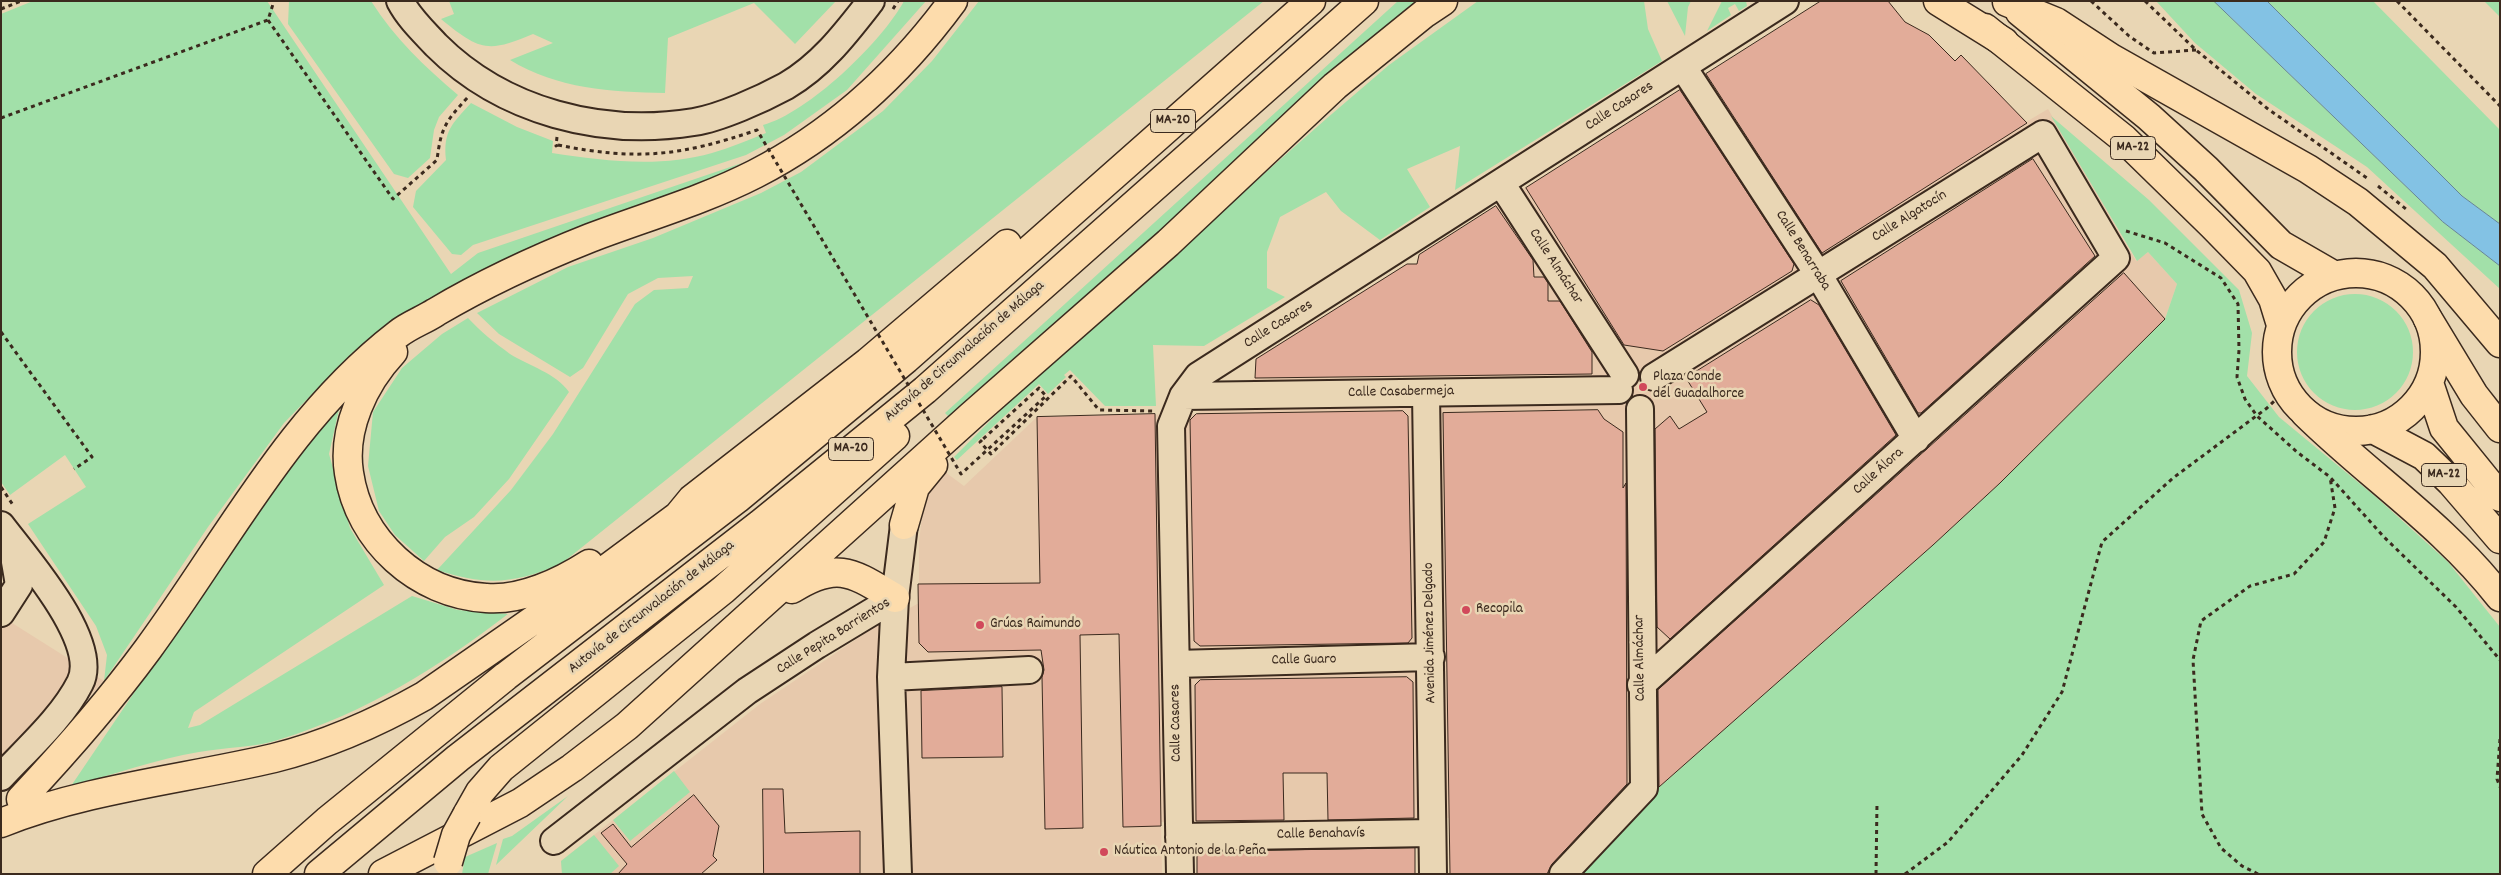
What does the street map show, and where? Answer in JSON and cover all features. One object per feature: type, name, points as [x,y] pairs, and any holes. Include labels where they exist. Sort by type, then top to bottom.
[{"type":"main road","points":[[21,798],[78,737],[148,648],[272,466],[316,410],[357,368],[402,331],[426,319],[468,293],[522,267],[591,238],[713,193],[754,174],[793,152],[832,126],[872,93],[925,38],[953,1]]},
{"type":"main road","name":"MA-20","points":[[267,874],[327,821],[506,676],[745,493],[906,359],[1311,1]]},
{"type":"main road","name":"Autovía de Circunvalación de Málaga","points":[[319,874],[458,758],[752,530],[917,396],[1364,1]]},
{"type":"main road","points":[[383,874],[520,802],[572,768],[627,726],[971,416],[1168,243],[1335,86],[1425,13],[1443,1]]},
{"type":"main road","points":[[1938,1],[2004,42]]},
{"type":"main road","name":"MA-22","points":[[1950,1],[2124,139],[2257,271],[2273,299],[2280,325]]},
{"type":"main road","points":[[2006,2],[2056,22],[2111,58],[2308,169],[2358,202],[2435,266],[2500,343]]},
{"type":"main road","name":"MA-22","points":[[2006,2],[2088,65],[2149,117],[2206,169],[2281,245],[2333,275]]},
{"type":"main road","points":[[1,823],[76,800],[275,757],[320,743],[400,709],[440,684],[598,576],[678,516],[692,500],[868,362],[1084,179],[1138,152]]},
{"type":"main road","name":"MA-22","points":[[2360,272],[2388,279],[2410,294],[2428,319],[2435,351],[2429,383],[2405,415],[2373,429],[2349,430],[2323,424],[2305,413],[2286,390],[2276,354],[2280,325],[2293,303],[2317,282],[2333,275],[2360,272]]},
{"type":"main road","points":[[447,868],[456,835],[480,792],[501,768],[723,590],[1017,329],[1052,276]]},
{"type":"main road","points":[[426,319],[378,369],[362,397],[350,431],[348,471],[356,504],[374,536],[397,562],[425,581],[459,594],[487,598],[513,596],[572,575],[670,509],[692,500]]},
{"type":"main road","points":[[2428,319],[2474,395],[2500,428]]},
{"type":"main road","name":"MA-22","points":[[2429,383],[2444,428],[2500,497]]},
{"type":"main road","points":[[2305,413],[2345,452],[2415,508],[2462,552],[2500,597]]},
{"type":"main road","points":[[904,525],[915,487],[971,416]]},
{"type":"main road","name":"MA-22","points":[[2373,429],[2424,456],[2451,482],[2500,539]]},
{"type":"main road","points":[[755,612],[813,576],[838,572],[858,577],[895,598]]},
{"type":"street","points":[[400,1],[406,12],[454,62],[501,92],[542,112],[594,124],[660,126],[697,122],[744,105],[786,85],[819,63],[881,7]]},
{"type":"street","name":"Calle Casares","points":[[1180,874],[1171,426],[1180,404],[1198,376],[1785,1]]},
{"type":"street","name":"Calle Benarraba","points":[[1683,67],[1818,274],[1916,439]]},
{"type":"street","name":"Calle Algatocín","points":[[1654,377],[2043,134],[2110,248]]},
{"type":"street","name":"Calle Almáchar","points":[[1501,184],[1622,383]]},
{"type":"street","name":"Calle Álora","points":[[1641,685],[1916,439],[2110,248]]},
{"type":"street","points":[[1636,370],[1643,370],[1654,377],[1658,388],[1655,400],[1646,408],[1640,409],[1628,406],[1623,401],[1622,383],[1636,370]]},
{"type":"street","name":"Calle Casabermeja","points":[[1180,404],[1622,383]]},
{"type":"street","name":"Avenida Jiménez Delgado","points":[[1426,393],[1433,874]]},
{"type":"street","name":"Calle Almáchar","points":[[1563,874],[1644,788],[1641,685],[1640,409]]},
{"type":"street","points":[[895,598],[904,525]]},
{"type":"street","points":[[1,526],[14,556],[19,585],[1,613]]},
{"type":"street","points":[[1,526],[66,611],[84,657],[81,682],[56,717],[1,777]]},
{"type":"street","name":"Calle Pepita Barrientos","points":[[895,598],[891,677],[898,874]]},
{"type":"street","name":"Calle Pepita Barrientos","points":[[554,841],[747,691],[817,644],[895,598]]},
{"type":"street","name":"Calle Guaro","points":[[1176,664],[1431,657]]},
{"type":"street","points":[[891,677],[1029,670]]},
{"type":"street","name":"Calle Benahavís","points":[[1180,837],[1432,833]]},
{"type":"path","points":[[1,9],[21,1]]},
{"type":"path","points":[[268,20],[274,1]]},
{"type":"path","points":[[881,7],[898,1]]},
{"type":"path","points":[[2091,1],[2129,36],[2154,53],[2196,50]]},
{"type":"path","points":[[2397,1],[2500,106]]},
{"type":"path","points":[[268,20],[393,198],[437,160],[440,136],[447,120],[472,92]]},
{"type":"path","points":[[1,118],[268,20]]},
{"type":"path","points":[[460,91],[475,101]]},
{"type":"path","points":[[558,145],[599,153],[654,154],[682,152],[713,145],[757,130],[961,474],[982,454],[989,448],[1046,396],[1039,388],[980,442],[985,448],[991,454],[1071,376],[1099,410],[1180,404]]},
{"type":"path","points":[[548,134],[566,139]]},
{"type":"path","points":[[2110,248],[2125,231],[2165,243],[2221,278],[2238,304],[2239,350],[2237,377],[2244,399],[2257,416],[2297,452],[2330,477],[2384,537],[2456,607],[2500,660]]},
{"type":"path","points":[[1,332],[92,457],[74,469]]},
{"type":"path","points":[[1905,874],[1948,842],[2022,755],[2062,692],[2102,542],[2173,478],[2257,416],[2286,390]]},
{"type":"path","points":[[2258,874],[2242,866],[2221,848],[2202,814],[2194,660],[2201,621],[2250,586],[2294,574],[2324,542],[2335,508],[2330,477]]},
{"type":"path","points":[[2500,739],[2497,779],[2500,787]]},
{"type":"path","points":[[1876,874],[1877,803]]},
{"type":"shaded area","points":[[1821,1],[1888,1],[1905,22],[1929,35],[1955,61],[1961,55],[1976,70],[1970,76],[1982,87],[1988,81],[2001,94],[1995,101],[2009,114],[2014,109],[2026,122],[2048,109],[2136,261],[2148,252],[2177,284],[2165,319],[2000,483],[1933,545],[1656,790],[1574,874],[1450,874],[1449,818],[1161,822],[1162,874],[562,874],[561,861],[760,704],[873,628],[919,603],[919,542],[924,500],[945,472],[964,486],[1037,417],[1196,414],[1255,378],[1256,359],[1407,264],[1417,264],[1419,255],[1423,252]]},
{"type":"shaded area","points":[[1,616],[104,681],[1,793]]},
{"type":"green space","points":[[33,1],[267,1],[451,274],[478,253],[742,163],[716,177],[439,293],[353,352],[284,423],[208,527],[104,681],[107,655],[96,626],[28,524],[86,487],[65,455],[10,495],[1,482],[1,14]]},
{"type":"green space","points":[[289,1],[371,1],[390,28],[411,52],[458,95],[439,117],[434,130],[430,158],[408,178],[394,174],[288,24]]},
{"type":"green space","points":[[449,1],[836,1],[795,44],[754,3],[668,38],[665,93],[625,92],[585,87],[566,83],[528,70],[510,60],[553,43],[533,34],[494,46],[475,43],[441,19],[454,14]]},
{"type":"green space","points":[[904,1],[926,1],[847,90],[784,135],[746,155],[473,245],[461,255],[452,254],[413,207],[416,191],[446,160],[446,142],[450,128],[471,103],[517,127],[553,141],[552,153],[632,162],[692,158],[726,149],[766,133],[763,125],[781,118],[801,106],[822,91],[862,55],[893,18]]},
{"type":"green space","points":[[979,1],[1264,1],[561,564],[528,576],[500,580],[471,579],[437,570],[511,490],[553,434],[635,304],[654,290],[688,288],[693,276],[658,278],[628,294],[583,368],[570,377],[499,334],[477,313],[568,267],[653,238],[761,193],[801,172],[883,111],[932,61]]},
{"type":"green space","points":[[1398,1],[1426,1],[1328,82],[950,418],[945,413]]},
{"type":"green space","points":[[1478,1],[1644,1],[1648,29],[1662,61],[1455,190],[1460,146],[1407,169],[1430,207],[1380,240],[1341,211],[1326,192],[1280,217],[1267,252],[1267,288],[1285,297],[1204,346],[1153,345],[1156,406],[1105,406],[1070,370],[1064,375],[1066,377],[1048,394],[1039,384],[957,460],[954,457],[1033,378],[1326,119],[1389,65]]},
{"type":"green space","points":[[1667,1],[1691,1],[1688,7],[1685,36]]},
{"type":"green space","points":[[1722,1],[1746,1],[1747,6],[1739,11],[1735,4],[1728,8],[1731,15],[1707,31]]},
{"type":"green space","points":[[2156,1],[2214,1],[2443,222],[2500,266],[2500,289],[2367,167],[2256,94],[2195,43]]},
{"type":"green space","points":[[2267,1],[2373,1],[2500,130],[2500,224],[2462,196]]},
{"type":"green space","points":[[2484,1],[2500,1],[2500,17]]},
{"type":"green space","points":[[2051,116],[2149,200],[2239,290],[2252,333],[2247,376],[2279,417],[2376,497],[2448,562],[2500,627],[2500,874],[1574,874],[1656,790],[1933,545],[2000,483],[2165,319],[2177,284],[2148,252],[2137,261]]},
{"type":"green space","points":[[2355,294],[2377,299],[2396,311],[2408,330],[2413,352],[2408,374],[2396,393],[2377,405],[2355,410],[2333,405],[2314,393],[2302,374],[2297,352],[2302,330],[2314,311],[2333,299]]},
{"type":"green space","points":[[468,318],[510,354],[550,375],[564,385],[569,392],[509,479],[474,517],[445,537],[424,561],[395,535],[379,511],[368,466],[373,412],[402,368],[442,334]]},
{"type":"green space","points":[[340,405],[329,454],[350,528],[384,585],[194,712],[188,728],[200,725],[412,596],[458,610],[508,614],[482,634],[400,687],[342,716],[312,728],[271,742],[183,755],[71,786],[255,514],[325,421]]},
{"type":"green space","points":[[674,771],[690,792],[630,841],[613,820]]},
{"type":"green space","points":[[568,796],[496,865],[503,839],[512,836]]},
{"type":"green space","points":[[594,835],[619,866],[610,874],[562,874],[561,861]]},
{"type":"green space","points":[[497,843],[488,874],[462,874],[465,857]]},
{"type":"water","points":[[2214,1],[2267,1],[2462,196],[2500,224],[2500,266],[2443,222]]},
{"type":"building","points":[[1821,1],[1888,1],[1905,22],[1929,35],[1955,61],[1961,55],[2027,123],[1822,253],[1706,74]]},
{"type":"building","points":[[1680,90],[1794,264],[1792,271],[1663,351],[1624,345],[1526,188]]},
{"type":"building","points":[[2033,159],[2095,256],[1921,413],[1918,413],[1841,281]]},
{"type":"building","points":[[1496,206],[1533,260],[1534,277],[1544,277],[1548,283],[1548,301],[1560,301],[1592,352],[1592,374],[1255,378],[1256,359],[1407,264],[1417,264],[1419,255]]},
{"type":"building","points":[[2124,273],[2165,319],[2000,483],[1933,545],[1659,787],[1658,690]]},
{"type":"building","points":[[1811,300],[1819,305],[1896,435],[1670,639],[1657,627],[1655,429],[1670,416],[1679,429],[1707,412],[1686,378]]},
{"type":"building","points":[[1598,410],[1604,419],[1623,432],[1623,488],[1626,483],[1627,784],[1552,864],[1547,874],[1450,874],[1443,413]]},
{"type":"building","points":[[1403,411],[1408,416],[1412,638],[1408,643],[1200,646],[1194,641],[1190,420],[1196,414]]},
{"type":"building","points":[[1155,414],[1161,826],[1123,827],[1119,634],[1080,635],[1083,828],[1045,829],[1042,677],[1044,670],[1041,650],[928,652],[919,643],[918,584],[1040,583],[1037,417]]},
{"type":"building","points":[[1407,677],[1413,682],[1414,818],[1328,820],[1327,773],[1283,773],[1284,820],[1196,821],[1195,685],[1200,680]]},
{"type":"building","points":[[1002,687],[1003,757],[922,758],[921,691]]},
{"type":"building","points":[[763,789],[783,789],[785,833],[860,831],[860,874],[764,874]]},
{"type":"building","points":[[694,795],[719,826],[713,856],[717,860],[701,874],[618,874],[627,864],[601,833],[613,824],[631,847]]},
{"type":"building","points":[[1415,848],[1415,874],[1197,874],[1197,852]]},
{"type":"place","name":"Plaza Conde del Guadalhorce","points":[[1643,387]]},
{"type":"place","name":"Recopila","points":[[1466,610]]},
{"type":"place","name":"Grúas Raimundo","points":[[980,625]]},
{"type":"place","name":"Náutica Antonio de la Peña","points":[[1104,852]]}]
